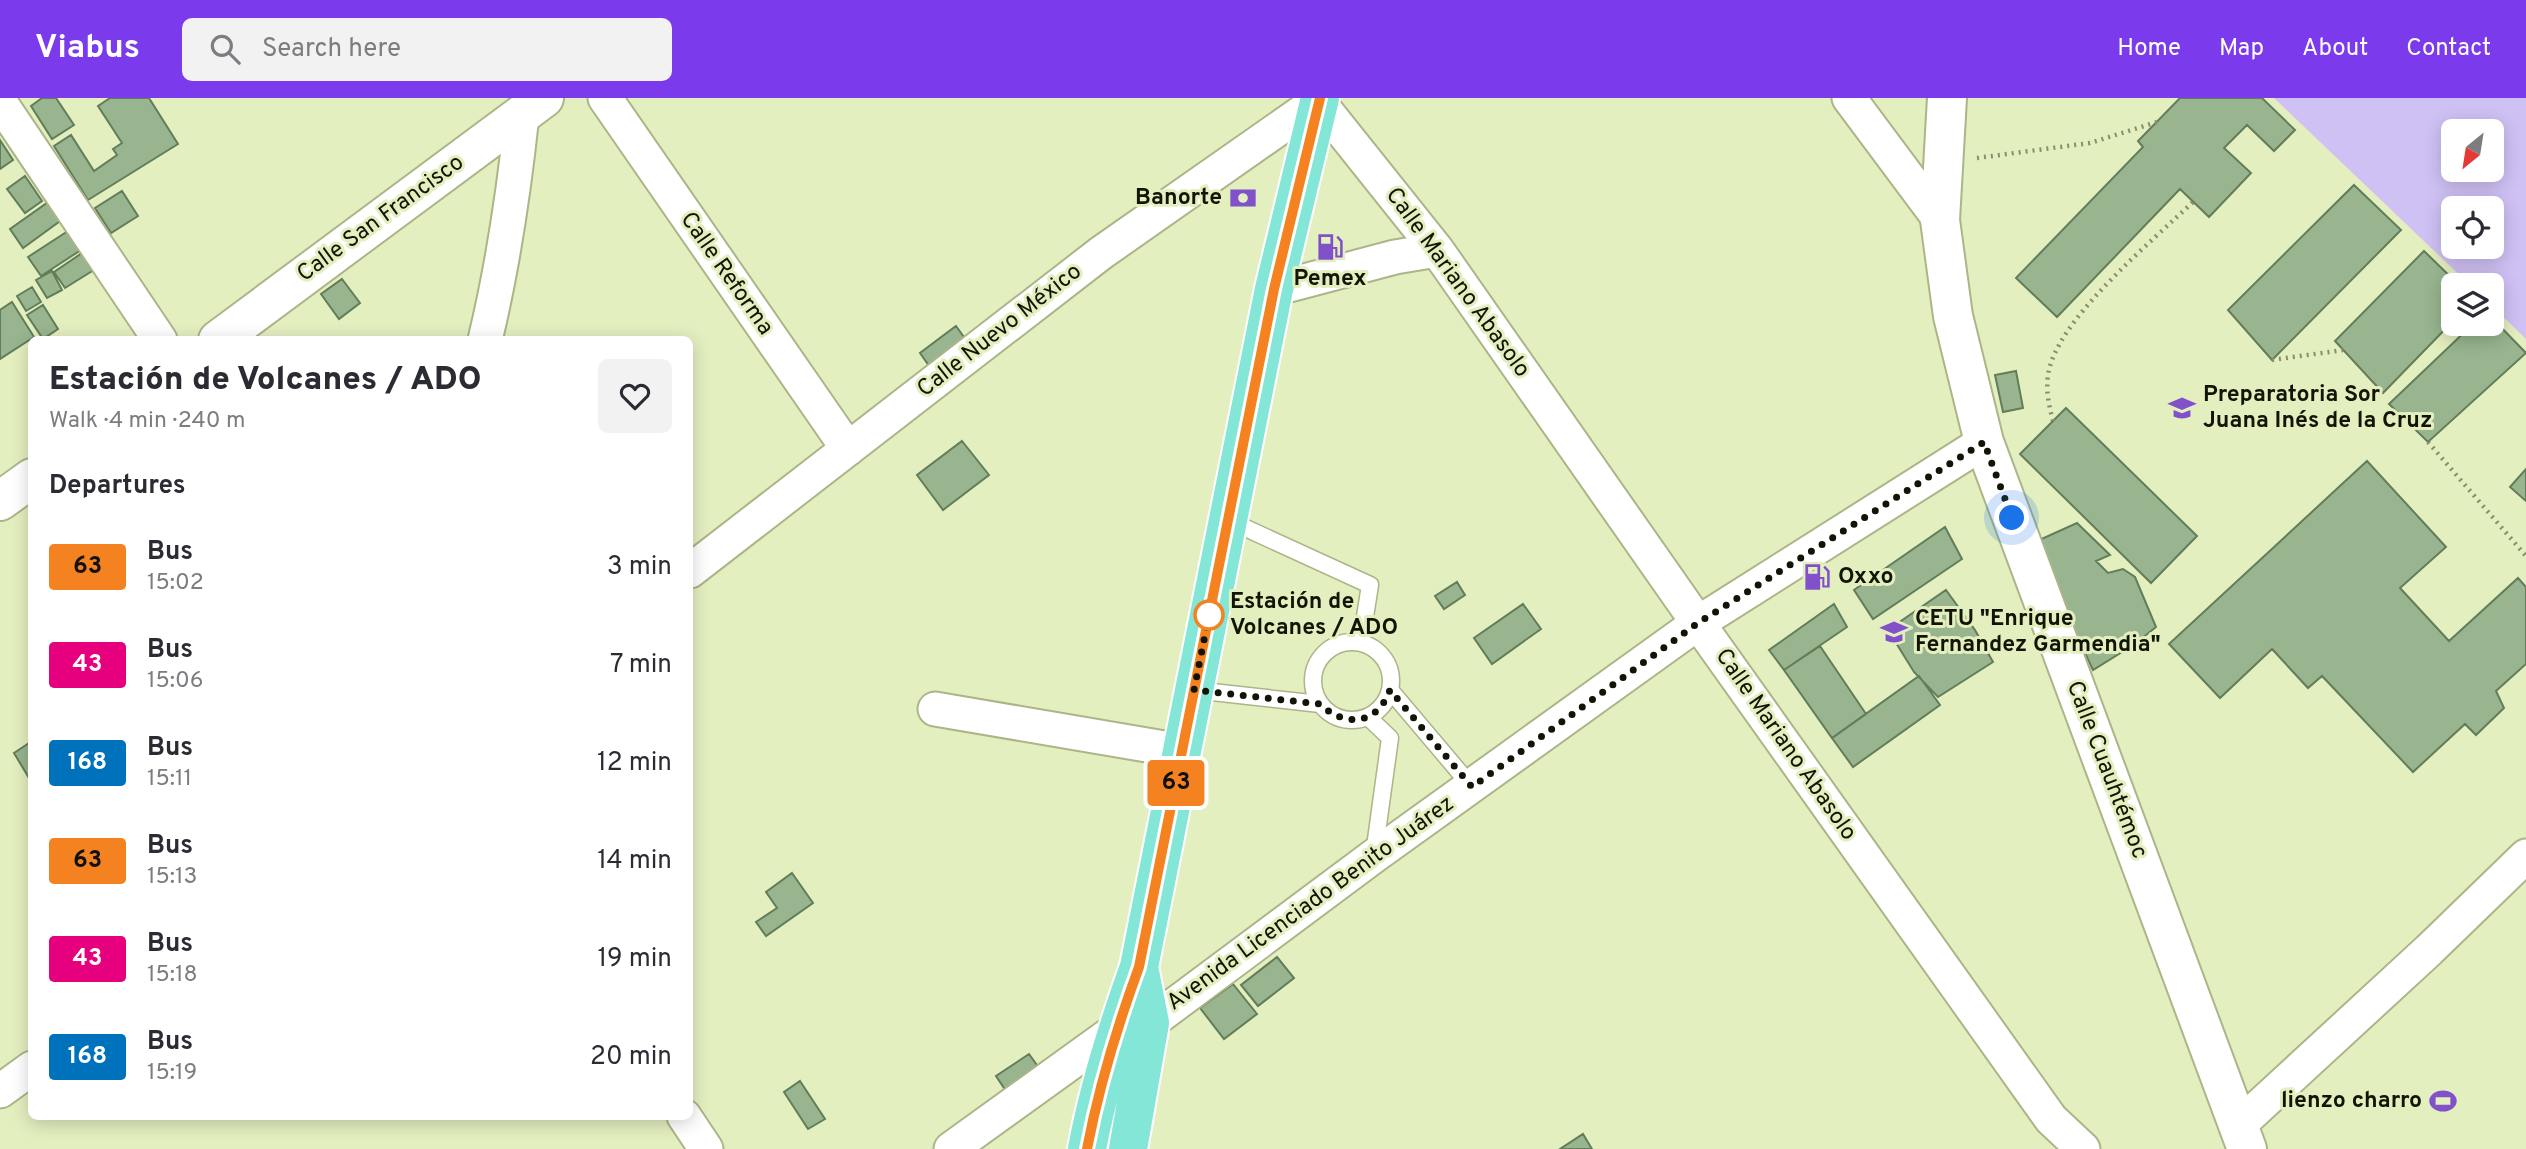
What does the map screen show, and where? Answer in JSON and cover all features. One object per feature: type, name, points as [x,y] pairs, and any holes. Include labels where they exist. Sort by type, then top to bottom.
[{"type":"main road","name":"Calle Cuauhtémoc","points":[[1947,98],[1940,220],[1952,316],[1984,442],[2243,1137]]},
{"type":"main road","points":[[1128,1149],[1133,1027],[1139,967],[1274,289],[1319,99]]},
{"type":"main road","name":"Calle San Francisco","points":[[223,336],[533,106]]},
{"type":"main road","points":[[0,501],[28,481]]},
{"type":"main road","points":[[1087,1149],[1098,1090],[1133,1027]]},
{"type":"street","name":"Calle Reforma","points":[[605,98],[848,450]]},
{"type":"street","points":[[1849,98],[1940,220]]},
{"type":"street","name":"Calle Nuevo México","points":[[693,569],[1101,253],[1319,99]]},
{"type":"street","name":"Calle Mariano Abasolo","points":[[1319,99],[1437,250],[1698,623],[2048,1134],[2083,1149]]},
{"type":"street","points":[[0,102],[157,336]]},
{"type":"street","points":[[486,336],[516,172],[533,106]]},
{"type":"street","points":[[1274,289],[1395,257],[1437,250]]},
{"type":"street","name":"Avenida Licenciado Benito Juárez","points":[[951,1149],[1133,1027],[1698,623],[1984,442]]},
{"type":"street","points":[[934,709],[1182,751]]},
{"type":"street","points":[[2243,1137],[2526,856]]},
{"type":"street","points":[[0,1091],[28,1071]]},
{"type":"street","points":[[687,1120],[706,1149]]},
{"type":"lane","points":[[1228,520],[1370,585],[1361,642]]},
{"type":"lane","points":[[1347,641],[1361,642],[1373,648],[1388,666],[1390,690],[1385,701],[1367,717],[1356,720],[1342,719],[1329,713],[1314,692],[1312,678],[1315,664],[1323,653],[1334,645],[1347,641]]},
{"type":"lane","points":[[1194,690],[1320,704]]},
{"type":"lane","points":[[1390,690],[1472,787]]},
{"type":"lane","points":[[1367,717],[1390,738],[1374,856]]},
{"type":"path","points":[[1942,162],[2090,143],[2157,122]]},
{"type":"path","points":[[2053,421],[2047,397],[2050,364],[2075,319],[2193,202]]},
{"type":"path","points":[[2272,360],[2343,350]]},
{"type":"path","points":[[2428,442],[2526,556]]},
{"type":"shaded area","points":[[2274,98],[2526,98],[2526,339],[2504,318],[2504,273],[2457,273],[2443,259],[2504,259],[2504,196],[2441,196],[2441,257]]},
{"type":"building","points":[[42,98],[56,98],[74,125],[52,139],[31,106]]},
{"type":"building","points":[[110,98],[149,98],[178,144],[88,200],[54,146],[71,135],[94,171],[117,155],[113,149],[122,143],[98,106]]},
{"type":"building","points":[[2180,98],[2262,98],[2295,130],[2274,151],[2247,125],[2224,148],[2251,173],[2209,217],[2180,189],[2057,317],[2016,278],[2143,147],[2138,141]]},
{"type":"building","points":[[0,140],[13,160],[0,169]]},
{"type":"building","points":[[25,176],[42,201],[25,213],[7,189]]},
{"type":"building","points":[[2354,185],[2401,230],[2272,360],[2228,310]]},
{"type":"building","points":[[122,191],[138,216],[111,233],[95,208]]},
{"type":"building","points":[[54,198],[67,216],[23,248],[10,229]]},
{"type":"building","points":[[71,229],[84,248],[41,276],[28,257]]},
{"type":"building","points":[[85,251],[97,268],[65,288],[54,272]]},
{"type":"building","points":[[2424,251],[2447,273],[2441,273],[2441,333],[2383,393],[2335,341]]},
{"type":"building","points":[[52,271],[62,290],[47,298],[36,280]]},
{"type":"building","points":[[342,279],[360,303],[339,319],[321,294]]},
{"type":"building","points":[[32,287],[41,302],[26,311],[17,296]]},
{"type":"building","points":[[12,302],[33,336],[28,336],[28,341],[0,359],[0,310]]},
{"type":"building","points":[[43,305],[58,329],[48,336],[41,336],[27,315]]},
{"type":"building","points":[[956,326],[969,344],[932,370],[920,353]]},
{"type":"building","points":[[2504,330],[2526,353],[2428,442],[2389,404],[2460,336],[2504,336]]},
{"type":"building","points":[[2016,371],[2023,408],[2003,412],[1995,375]]},
{"type":"building","points":[[2066,408],[2197,536],[2151,583],[2020,454]]},
{"type":"building","points":[[962,441],[989,475],[943,510],[917,475]]},
{"type":"building","points":[[2367,461],[2446,547],[2400,588],[2449,641],[2518,578],[2526,587],[2526,664],[2496,691],[2504,708],[2476,735],[2465,724],[2413,772],[2322,676],[2308,688],[2272,649],[2220,698],[2169,644]]},
{"type":"building","points":[[2526,469],[2526,501],[2510,487]]},
{"type":"building","points":[[2077,523],[2110,555],[2096,561],[2108,573],[2123,569],[2135,577],[2156,627],[2135,644],[2093,670],[2058,596],[2037,541]]},
{"type":"building","points":[[1945,527],[1962,559],[1873,619],[1854,590]]},
{"type":"building","points":[[1457,582],[1465,595],[1444,609],[1435,596]]},
{"type":"building","points":[[1946,590],[1975,630],[1993,662],[1938,697],[1914,672],[1888,630]]},
{"type":"building","points":[[1523,604],[1541,629],[1492,664],[1474,638]]},
{"type":"building","points":[[1834,604],[1847,627],[1784,670],[1769,650]]},
{"type":"building","points":[[1820,646],[1866,714],[1832,738],[1784,670]]},
{"type":"building","points":[[1919,676],[1940,705],[1853,767],[1832,738]]},
{"type":"building","points":[[28,744],[28,776],[14,753]]},
{"type":"building","points":[[792,873],[813,903],[766,936],[756,922],[777,908],[766,892]]},
{"type":"building","points":[[1277,957],[1294,978],[1258,1006],[1241,985]]},
{"type":"building","points":[[1233,984],[1257,1014],[1224,1039],[1200,1008]]},
{"type":"building","points":[[1029,1054],[1044,1075],[1010,1097],[996,1076]]},
{"type":"building","points":[[800,1081],[825,1119],[808,1129],[784,1092]]},
{"type":"building","points":[[1583,1134],[1592,1149],[1560,1149]]},
{"type":"bus line","name":"63","points":[[1087,1149],[1098,1090],[1139,967],[1274,289],[1320,98]]},
{"type":"place","name":"Banorte","points":[[1243,198]]},
{"type":"place","name":"Pemex","points":[[1330,247]]},
{"type":"place","name":"Preparatoria Sor Juana Inés de la Cruz","points":[[2182,408]]},
{"type":"place","name":"Oxxo","points":[[1817,577]]},
{"type":"place","name":"Estación de Volcanes / ADO","points":[[1209,615]]},
{"type":"place","name":"CETU \"Enrique Fernandez Garmendia\"","points":[[1894,632]]},
{"type":"place","name":"lienzo charro","points":[[2443,1101]]},
{"type":"route","points":[[1209,615],[1194,690],[1320,704],[1329,713],[1342,719],[1356,720],[1378,710],[1390,690],[1472,787],[1698,623],[1984,442],[2012,518]]}]
